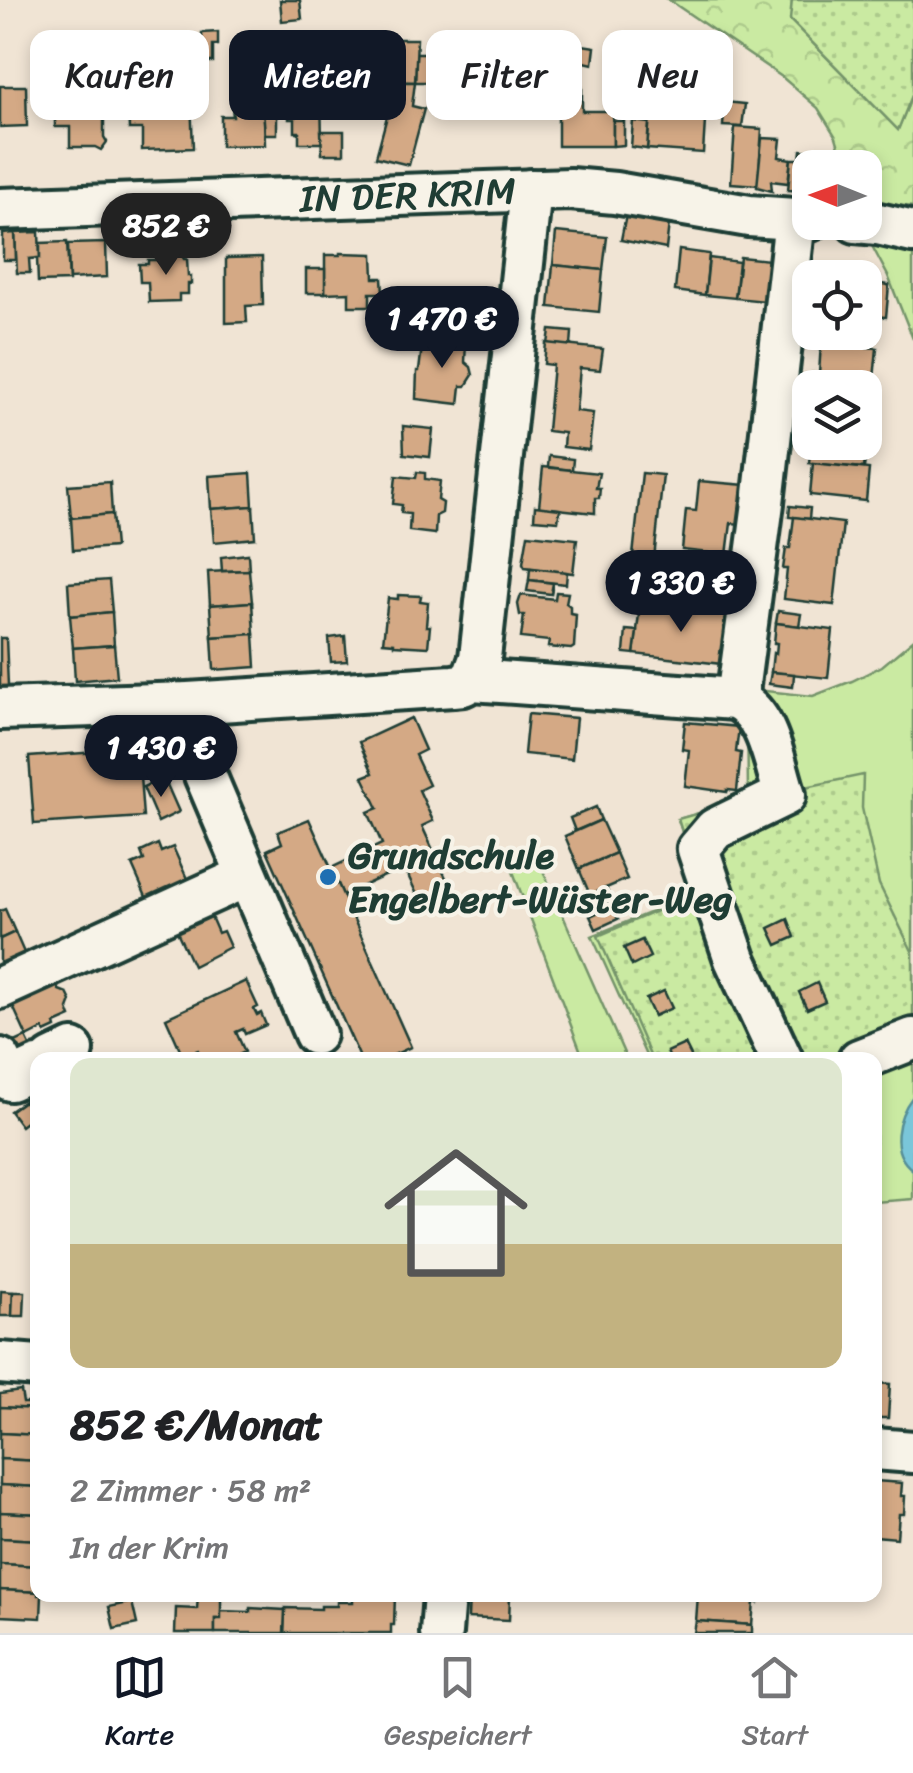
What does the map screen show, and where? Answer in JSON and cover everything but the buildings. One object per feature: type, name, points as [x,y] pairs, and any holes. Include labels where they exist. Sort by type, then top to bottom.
[{"type":"street","name":"IN DER KRIM","points":[[0,210],[570,189],[749,216],[792,218]]},
{"type":"street","points":[[472,680],[480,658],[531,190]]},
{"type":"street","points":[[882,225],[913,232]]},
{"type":"street","points":[[740,701],[739,684],[799,240]]},
{"type":"street","points":[[0,709],[453,686],[472,680],[740,701],[761,721],[785,796],[715,829],[698,849],[734,959],[778,1052]]},
{"type":"street","points":[[171,703],[315,1034]]},
{"type":"street","points":[[0,988],[247,876]]},
{"type":"street","points":[[880,1052],[913,1039]]},
{"type":"street","points":[[0,1059],[10,1080],[30,1070]]},
{"type":"street","points":[[0,1363],[30,1365]]},
{"type":"street","points":[[882,1450],[913,1452]]},
{"type":"street","points":[[441,1633],[443,1602]]},
{"type":"green space","points":[[669,0],[792,0],[791,21],[898,129],[913,93],[913,207],[882,203],[882,150],[840,150],[818,108],[733,44],[733,30],[713,30]]},
{"type":"green space","points":[[792,0],[913,0],[913,93],[898,130],[790,20]]},
{"type":"green space","points":[[871,244],[913,251],[913,339],[882,260]]},
{"type":"green space","points":[[913,640],[913,1199],[882,1201],[882,1052],[644,1052],[592,936],[701,892],[678,819],[748,799],[747,689],[813,696],[882,666]]},
{"type":"green space","points":[[863,775],[862,808],[879,884],[913,953],[913,1056],[882,1059],[882,1052],[649,1052],[598,936],[701,892],[678,819],[748,799]]},
{"type":"green space","points":[[533,848],[623,1052],[581,1052],[509,861]]},
{"type":"water","points":[[913,1096],[913,1170],[900,1154],[898,1134]]},
{"type":"place","name":"Grundschule Engelbert-Wüster-Weg","points":[[328,877]]}]
